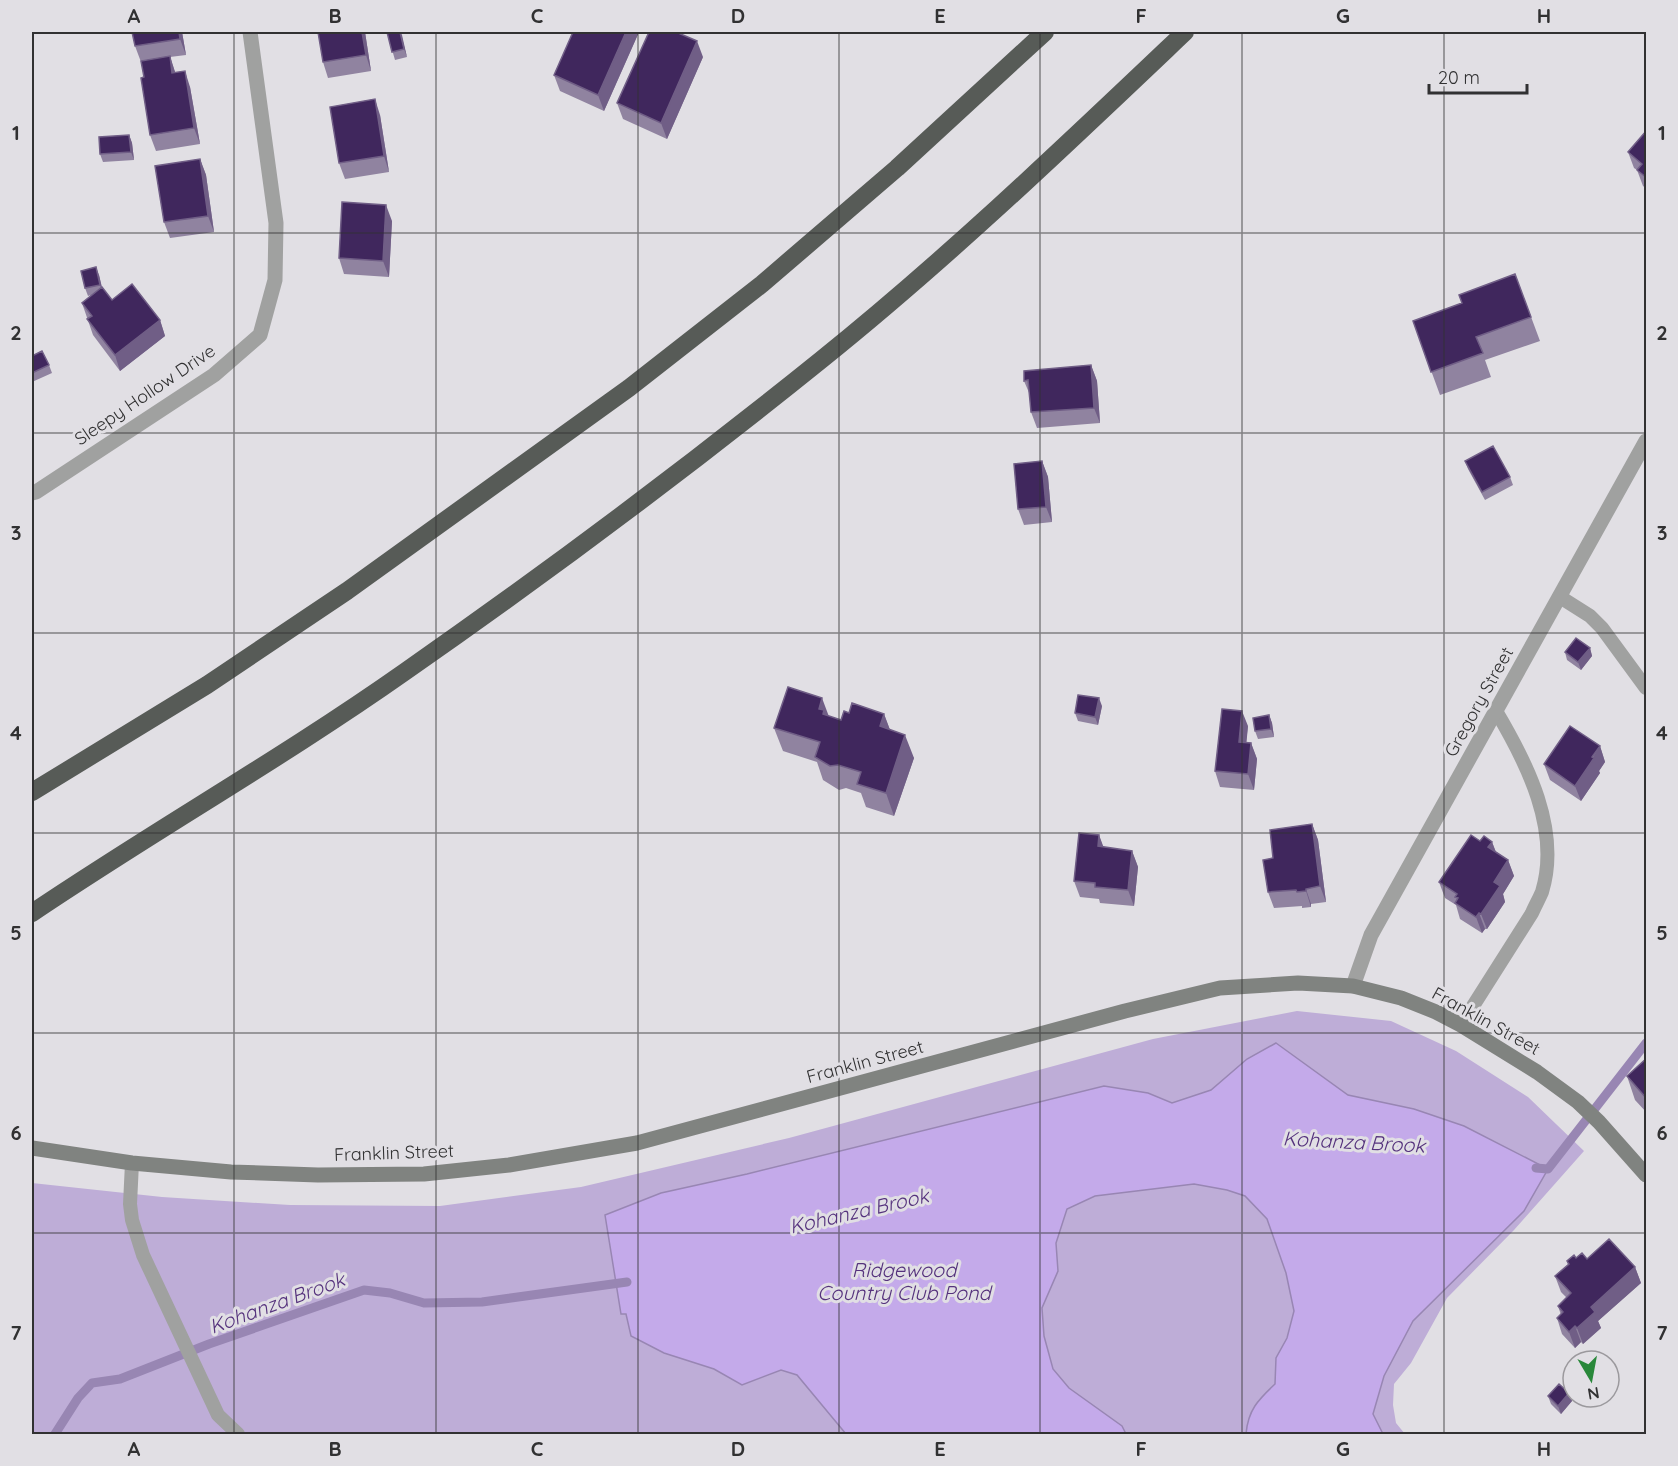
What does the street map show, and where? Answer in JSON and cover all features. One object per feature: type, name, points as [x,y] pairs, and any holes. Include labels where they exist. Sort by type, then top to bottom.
[{"type":"highway","points":[[32,792],[207,685],[338,598],[629,388],[771,276],[897,168],[1046,32]]},
{"type":"highway","points":[[32,913],[104,864],[257,770],[403,674],[548,570],[684,467],[823,358],[961,240],[1185,32]]},
{"type":"main road","name":"Franklin Street","points":[[32,1148],[132,1163],[231,1172],[318,1175],[424,1174],[520,1163],[648,1140],[1125,1011],[1220,988],[1298,983],[1353,986],[1401,998],[1436,1012],[1537,1072],[1578,1102],[1647,1174]]},
{"type":"street","name":"Sleepy Hollow Drive","points":[[32,493],[214,375],[260,335],[275,280],[276,224],[250,32]]},
{"type":"street","name":"Gregory Street","points":[[1353,986],[1371,936],[1647,441]]},
{"type":"lane","points":[[1560,597],[1590,616],[1602,628],[1647,688]]},
{"type":"lane","points":[[1461,1026],[1532,913],[1541,893],[1546,872],[1545,828],[1529,773],[1517,746],[1496,711]]},
{"type":"lane","points":[[132,1163],[130,1204],[132,1220],[143,1255],[218,1415],[238,1434]]},
{"type":"shaded area","points":[[1297,1011],[1391,1021],[1456,1051],[1528,1097],[1584,1151],[1514,1230],[1447,1298],[1411,1363],[1394,1384],[1393,1405],[1396,1423],[1405,1434],[32,1434],[32,1183],[162,1197],[290,1205],[440,1206],[581,1187],[789,1138],[1153,1039]]},
{"type":"water","name":"Ridgewood Country Club Pond","points":[[1276,1043],[1348,1095],[1414,1109],[1464,1126],[1548,1169],[1524,1211],[1413,1321],[1384,1376],[1373,1414],[1383,1434],[1246,1434],[1249,1418],[1255,1406],[1275,1384],[1276,1358],[1287,1338],[1294,1311],[1286,1273],[1267,1219],[1245,1196],[1194,1184],[1095,1196],[1067,1209],[1056,1243],[1058,1271],[1042,1308],[1044,1336],[1053,1369],[1069,1388],[1122,1426],[1126,1434],[846,1434],[797,1375],[781,1370],[742,1385],[714,1369],[664,1353],[631,1336],[626,1314],[621,1314],[605,1215],[661,1193],[1104,1086],[1148,1093],[1172,1103],[1211,1090],[1247,1059]]},
{"type":"building","points":[[132,32],[179,32],[180,39],[135,46]]},
{"type":"building","points":[[318,32],[362,32],[366,55],[323,62]]},
{"type":"building","points":[[387,32],[400,32],[404,49],[392,52]]},
{"type":"building","points":[[573,32],[626,32],[598,95],[554,75]]},
{"type":"building","points":[[649,32],[676,32],[697,41],[661,123],[617,103]]},
{"type":"building","points":[[170,56],[172,73],[185,71],[194,128],[150,135],[141,78],[144,77],[141,61]]},
{"type":"building","points":[[375,99],[384,156],[339,163],[330,107]]},
{"type":"building","points":[[1647,130],[1647,178],[1637,170],[1642,164],[1628,152]]},
{"type":"building","points":[[129,135],[131,152],[100,154],[99,137]]},
{"type":"building","points":[[200,159],[208,216],[164,222],[155,166]]},
{"type":"building","points":[[342,202],[386,205],[383,261],[339,258]]},
{"type":"building","points":[[96,267],[100,285],[85,288],[81,271]]},
{"type":"building","points":[[1515,274],[1531,317],[1476,337],[1483,353],[1431,372],[1413,321],[1462,303],[1459,295]]},
{"type":"building","points":[[132,284],[160,320],[115,355],[87,319],[92,316],[82,303],[102,287],[112,300]]},
{"type":"building","points":[[42,351],[49,365],[32,373],[32,356]]},
{"type":"building","points":[[1091,365],[1094,408],[1031,412],[1028,380],[1024,381],[1024,371]]},
{"type":"building","points":[[1493,446],[1510,477],[1482,492],[1465,461]]},
{"type":"building","points":[[1042,461],[1046,507],[1018,509],[1014,464]]},
{"type":"building","points":[[1576,638],[1590,648],[1578,662],[1565,652]]},
{"type":"building","points":[[788,687],[822,698],[819,709],[824,710],[823,714],[841,720],[844,711],[849,713],[852,703],[884,714],[880,726],[905,735],[886,793],[857,784],[861,772],[838,765],[830,766],[815,757],[820,742],[774,728]]},
{"type":"building","points":[[1078,695],[1099,698],[1095,717],[1075,713]]},
{"type":"building","points":[[1222,709],[1242,711],[1239,742],[1251,743],[1248,774],[1215,771]]},
{"type":"building","points":[[1269,715],[1271,729],[1255,731],[1253,718]]},
{"type":"building","points":[[1570,726],[1600,746],[1575,786],[1544,764]]},
{"type":"building","points":[[1312,824],[1320,886],[1306,889],[1306,891],[1268,892],[1263,860],[1273,858],[1270,830]]},
{"type":"building","points":[[1079,833],[1099,835],[1098,846],[1132,851],[1128,890],[1095,887],[1095,883],[1074,881]]},
{"type":"building","points":[[1471,835],[1480,841],[1484,836],[1492,842],[1488,847],[1508,860],[1494,882],[1500,886],[1481,914],[1479,913],[1476,917],[1455,903],[1458,898],[1455,897],[1457,894],[1439,882]]},
{"type":"building","points":[[1647,1058],[1647,1099],[1627,1076]]},
{"type":"building","points":[[1609,1239],[1635,1267],[1591,1307],[1595,1312],[1569,1332],[1557,1318],[1563,1312],[1558,1306],[1571,1293],[1555,1276],[1569,1264],[1567,1261],[1574,1255],[1576,1258],[1582,1253],[1587,1259]]},
{"type":"building","points":[[1559,1384],[1561,1386],[1561,1402],[1558,1406],[1548,1396]]},
{"type":"waterway","name":"Kohanza Brook","points":[[1536,1168],[1548,1169],[1646,1043]]},
{"type":"waterway","name":"Kohanza Brook","points":[[55,1434],[78,1398],[92,1383],[120,1379],[209,1344],[364,1290],[390,1293],[424,1303],[482,1302],[627,1282]]}]
